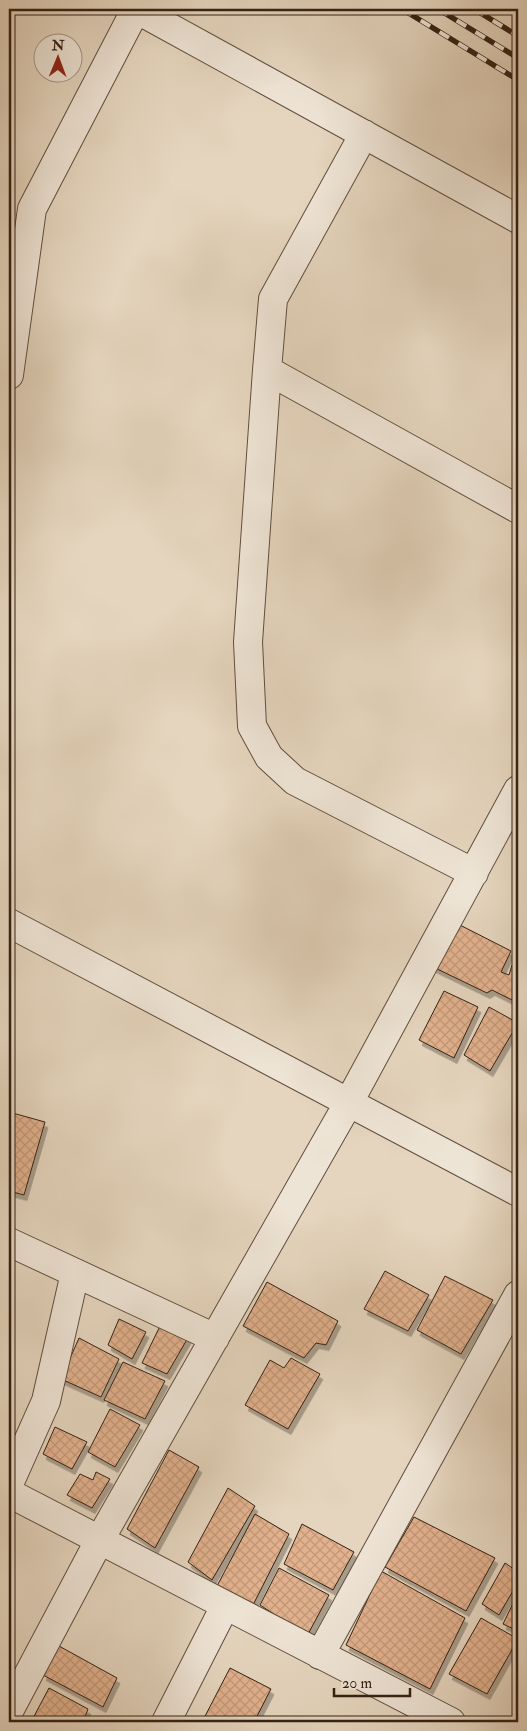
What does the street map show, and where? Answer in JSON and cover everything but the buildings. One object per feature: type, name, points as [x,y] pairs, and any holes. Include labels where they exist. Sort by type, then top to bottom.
[{"type":"street","points":[[9,375],[18,242],[32,209],[136,9],[518,219]]},
{"type":"street","points":[[364,134],[273,299],[248,642],[252,726],[269,757],[295,781],[474,873]]},
{"type":"street","points":[[267,370],[518,509]]},
{"type":"street","points":[[9,1711],[99,1541],[349,1102],[518,790]]},
{"type":"street","points":[[9,923],[518,1192]]},
{"type":"street","points":[[9,1242],[215,1338]]},
{"type":"street","points":[[9,1484],[46,1401],[75,1273]]},
{"type":"street","points":[[320,1655],[518,1295]]},
{"type":"street","points":[[9,1493],[451,1722]]},
{"type":"street","points":[[166,1722],[224,1606]]},
{"type":"railway","points":[[402,9],[518,80]]},
{"type":"railway","points":[[438,9],[518,58]]},
{"type":"railway","points":[[474,9],[518,36]]}]
